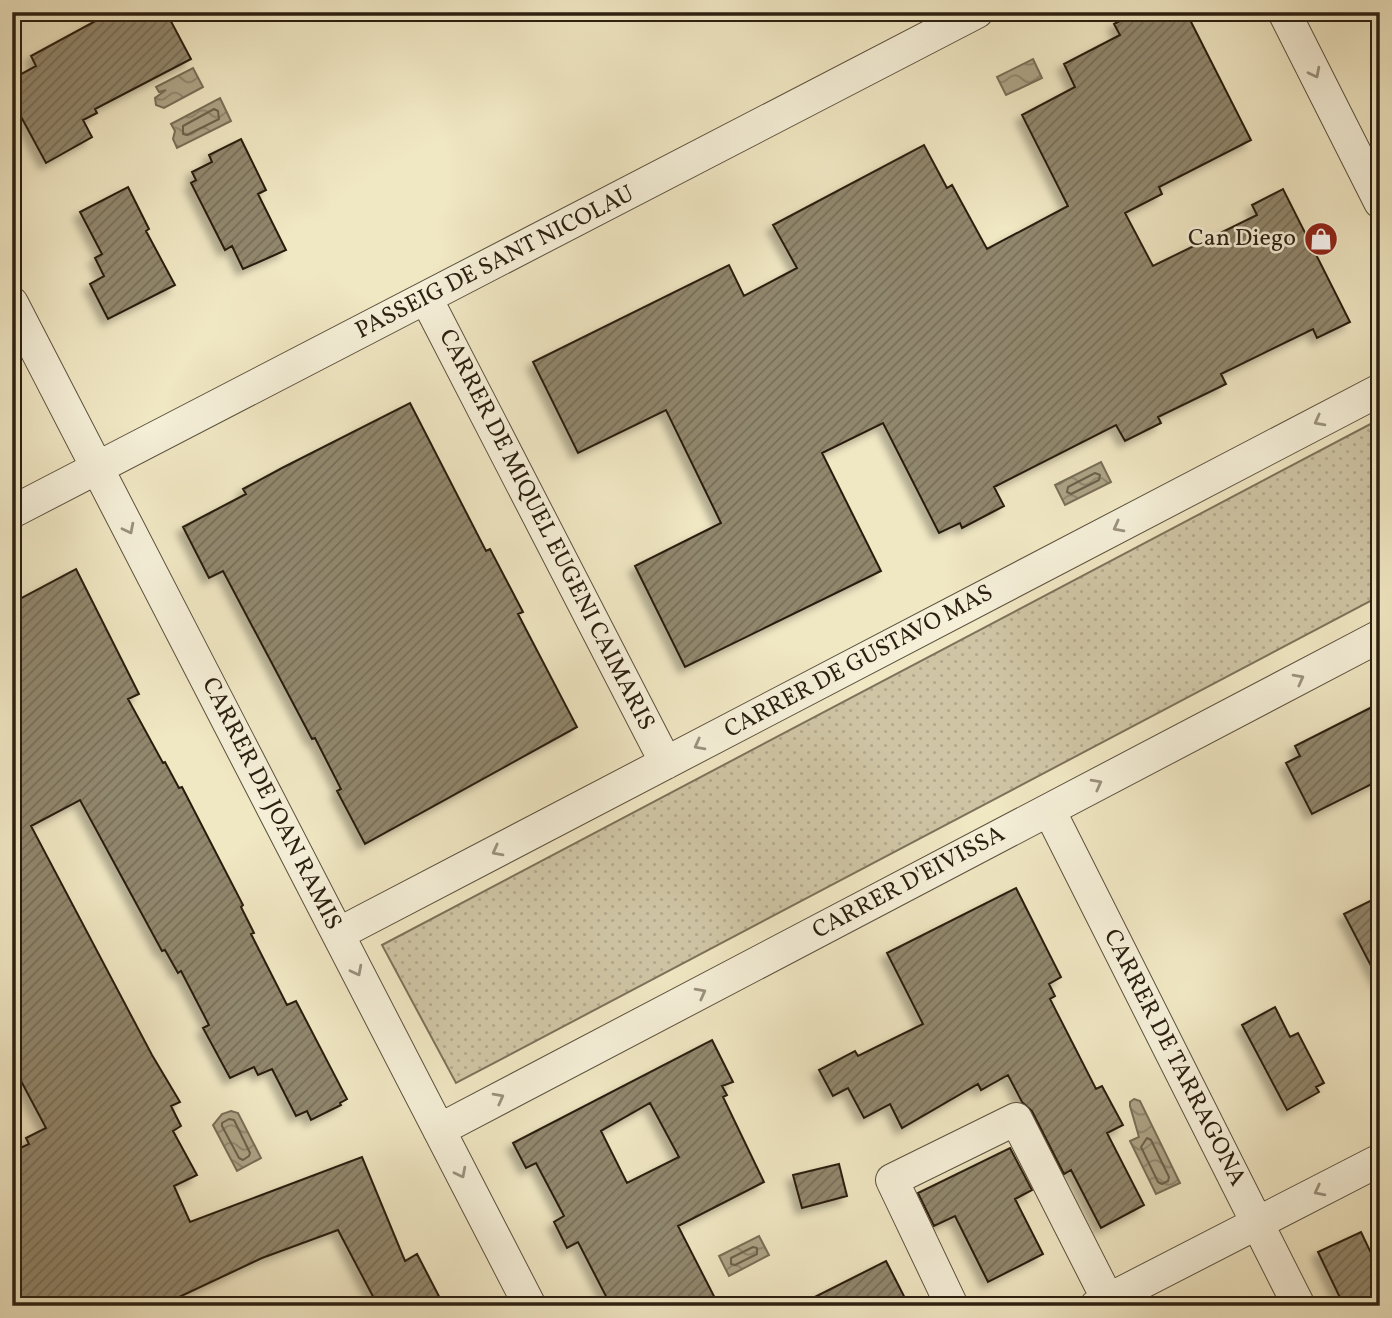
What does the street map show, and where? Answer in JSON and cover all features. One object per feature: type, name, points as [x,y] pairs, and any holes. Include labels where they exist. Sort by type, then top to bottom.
[{"type":"street","name":"PASSEIG DE SANT NICOLAU","points":[[12,512],[977,12]]},
{"type":"street","points":[[1284,12],[1380,202]]},
{"type":"street","name":"CARRER DE MIQUEL EUGENI CAIMARIS","points":[[426,298],[666,763]]},
{"type":"street","name":"CARRER DE JOAN RAMIS","points":[[12,303],[530,1306]]},
{"type":"street","name":"CARRER DE GUSTAVO MAS","points":[[338,934],[1380,390]]},
{"type":"street","name":"CARRER D'EIVISSA","points":[[439,1130],[1380,636]]},
{"type":"street","name":"CARRER DE TARRAGONA","points":[[1049,810],[1299,1306]]},
{"type":"street","points":[[952,1306],[892,1180],[1016,1119],[1102,1303],[1380,1160]]},
{"type":"shaded area","points":[[1380,419],[1380,596],[456,1083],[382,945]]},
{"type":"water","points":[[1033,59],[1042,78],[1006,95],[997,77]]},
{"type":"water","points":[[193,68],[203,87],[164,108],[156,105],[155,98],[166,90],[159,92],[156,87]]},
{"type":"water","points":[[220,98],[231,121],[177,148],[173,139],[175,131],[171,124]]},
{"type":"water","points":[[1101,462],[1111,482],[1065,505],[1055,485]]},
{"type":"water","points":[[1134,1099],[1140,1101],[1180,1183],[1156,1194],[1130,1141],[1139,1137],[1130,1106]]},
{"type":"water","points":[[231,1111],[238,1113],[261,1158],[237,1171],[213,1125],[222,1114]]},
{"type":"water","points":[[759,1236],[769,1255],[729,1276],[719,1256]]},
{"type":"building","points":[[112,12],[166,12],[191,59],[95,109],[97,113],[83,120],[92,137],[46,163],[12,100],[12,79],[36,66],[31,56]]},
{"type":"building","points":[[1137,12],[1186,12],[1251,140],[1159,187],[1162,194],[1125,213],[1153,266],[1257,215],[1252,205],[1283,189],[1350,322],[1317,338],[1313,329],[1221,374],[1226,384],[1158,417],[1161,423],[1125,441],[1116,425],[994,487],[1004,506],[962,528],[960,523],[939,533],[883,423],[822,453],[881,571],[685,667],[635,566],[721,523],[666,410],[578,453],[533,362],[729,265],[744,296],[797,268],[773,225],[924,145],[947,188],[952,185],[987,249],[1068,206],[1022,115],[1075,87],[1064,64],[1120,35],[1114,24]]},
{"type":"building","points":[[241,139],[266,190],[258,194],[286,250],[243,269],[232,246],[225,250],[191,183],[196,180],[192,172],[212,162],[209,155]]},
{"type":"building","points":[[128,187],[149,229],[146,231],[175,285],[108,319],[90,284],[104,276],[95,258],[102,254],[80,212]]},
{"type":"building","points":[[410,403],[486,551],[490,549],[523,612],[518,614],[577,727],[365,844],[337,791],[341,789],[315,738],[312,739],[223,571],[209,578],[183,527],[246,494],[243,489]]},
{"type":"building","points":[[76,569],[139,694],[128,699],[163,763],[165,762],[179,788],[182,787],[243,905],[241,907],[254,933],[251,934],[287,1005],[296,1001],[347,1099],[340,1103],[341,1105],[311,1120],[307,1111],[296,1116],[272,1069],[258,1075],[254,1067],[230,1078],[203,1028],[209,1025],[181,971],[178,973],[165,950],[162,951],[80,800],[31,826],[152,1055],[180,1102],[171,1106],[181,1126],[173,1131],[197,1175],[174,1186],[190,1222],[362,1157],[405,1261],[417,1254],[444,1306],[378,1306],[338,1230],[262,1258],[160,1306],[12,1306],[12,1152],[29,1144],[26,1138],[46,1128],[12,1064],[12,603]]},
{"type":"building","points":[[1380,703],[1380,780],[1312,814],[1286,763],[1300,756],[1295,746]]},
{"type":"building","points":[[1016,888],[1061,977],[1049,984],[1055,996],[1050,999],[1096,1089],[1102,1086],[1123,1125],[1107,1133],[1144,1205],[1101,1228],[1071,1170],[1064,1174],[1032,1111],[1022,1102],[1008,1075],[981,1090],[978,1084],[902,1128],[890,1104],[864,1118],[848,1088],[833,1096],[819,1070],[855,1051],[858,1056],[923,1024],[887,953]]},
{"type":"building","points":[[1380,896],[1380,983],[1344,914]]},
{"type":"building","points":[[1275,1007],[1290,1037],[1298,1033],[1324,1083],[1316,1087],[1319,1092],[1287,1110],[1242,1025]]},
{"type":"building","points":[[712,1040],[733,1082],[722,1086],[727,1095],[723,1097],[764,1182],[678,1226],[719,1306],[611,1306],[578,1242],[567,1248],[554,1222],[564,1216],[536,1163],[526,1168],[513,1143]],"holes":[[[650,1103],[679,1157],[627,1183],[601,1131]]]},
{"type":"building","points":[[1010,1148],[1032,1190],[1015,1199],[1043,1254],[988,1282],[955,1216],[934,1226],[918,1193]]},
{"type":"building","points":[[839,1164],[847,1196],[802,1208],[793,1175]]},
{"type":"building","points":[[1361,1232],[1380,1272],[1380,1306],[1344,1306],[1318,1252]]},
{"type":"building","points":[[886,1261],[909,1306],[797,1306]]},
{"type":"place","name":"Can Diego","points":[[1321,239]]}]
